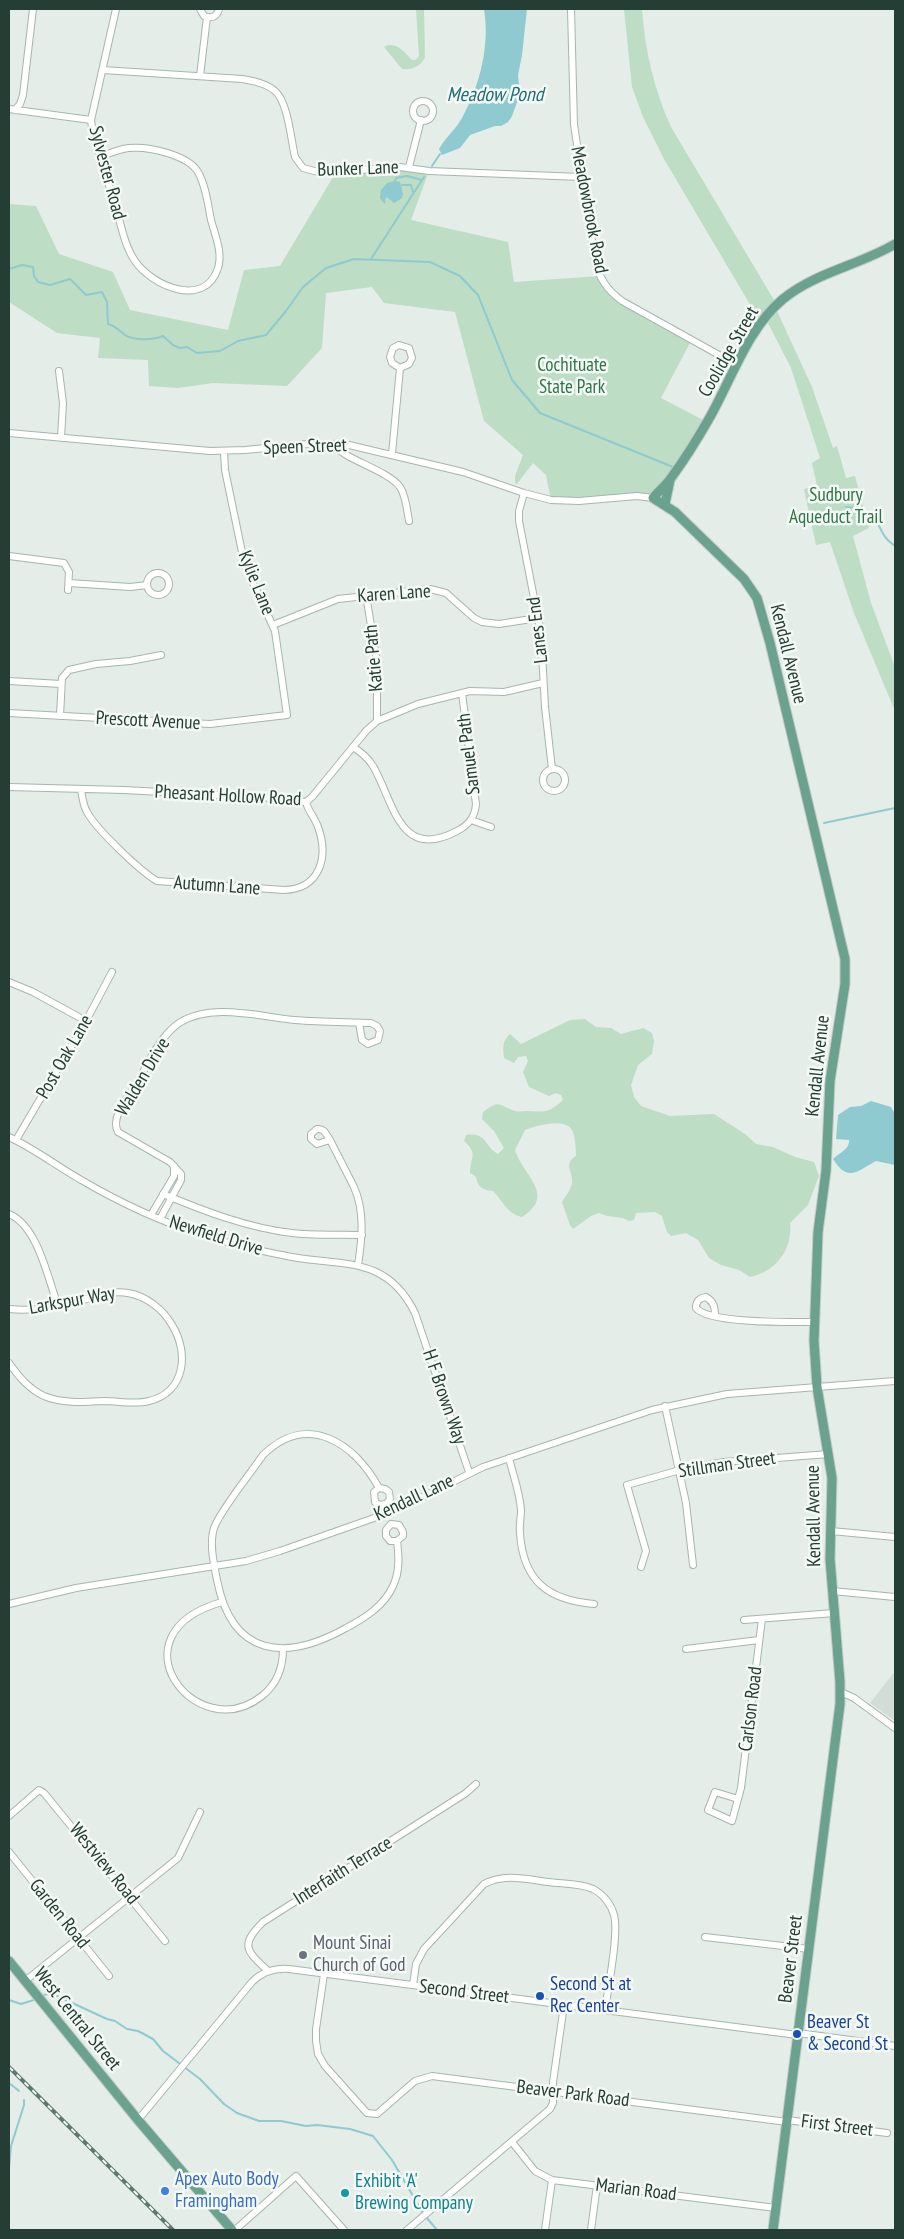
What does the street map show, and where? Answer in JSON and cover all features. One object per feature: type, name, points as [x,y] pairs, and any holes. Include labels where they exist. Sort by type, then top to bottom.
[{"type":"main road","name":"Coolidge Street","points":[[653,498],[670,480],[707,422],[737,365],[765,318],[788,296],[812,281],[867,259],[895,244]]},
{"type":"main road","name":"Coolidge Street","points":[[665,504],[670,480]]},
{"type":"main road","name":"Kendall Avenue","points":[[653,498],[665,504],[744,579],[757,598],[770,643],[846,959],[845,984],[830,1079],[826,1171],[818,1232],[814,1358],[834,1493],[830,1559],[840,1692]]},
{"type":"main road","name":"Beaver Street","points":[[773,2230],[840,1692]]},
{"type":"main road","name":"West Central Street","points":[[9,1961],[138,2120],[233,2230]]},
{"type":"street","points":[[12,110],[20,104],[23,95],[33,9]]},
{"type":"street","name":"Sylvester Road","points":[[100,156],[123,149],[142,148],[181,158],[194,167],[202,181],[218,245],[218,268],[209,282],[186,292],[177,290],[140,267],[129,248],[100,156],[91,120],[116,9]]},
{"type":"street","points":[[200,9],[202,14],[207,17],[216,15],[219,9]]},
{"type":"street","name":"Meadowbrook Road","points":[[571,9],[573,110],[597,268],[609,290],[622,301],[737,365]]},
{"type":"street","points":[[200,76],[207,17]]},
{"type":"street","name":"Bunker Lane","points":[[103,70],[242,79],[262,83],[276,91],[286,114],[295,157],[298,163],[310,171],[329,173],[409,167],[429,171],[582,176]]},
{"type":"street","points":[[12,110],[91,120]]},
{"type":"street","points":[[409,167],[421,120]]},
{"type":"street","points":[[392,454],[400,368]]},
{"type":"street","points":[[59,371],[63,403],[61,438]]},
{"type":"street","name":"Speen Street","points":[[9,433],[178,449],[224,451],[334,444],[362,447],[392,454],[480,477],[524,493],[558,501],[637,496],[653,498]]},
{"type":"street","points":[[334,444],[341,452],[365,462],[399,485],[409,521]]},
{"type":"street","name":"Kylie Lane","points":[[224,451],[225,470],[243,558],[252,582],[273,624],[287,715]]},
{"type":"street","name":"Lanes End","points":[[524,493],[519,511],[520,530],[543,648],[543,683],[552,769]]},
{"type":"street","points":[[9,556],[64,563],[69,572],[68,587],[147,586]]},
{"type":"street","name":"Karen Lane","points":[[273,624],[327,602],[366,595],[420,590],[439,590],[446,593],[474,618],[482,622],[499,624],[538,618]]},
{"type":"street","name":"Katie Path","points":[[366,595],[377,662],[378,721]]},
{"type":"street","points":[[60,716],[62,681],[69,670],[77,667],[130,662],[161,655]]},
{"type":"street","points":[[9,681],[62,681]]},
{"type":"street","name":"Pheasant Hollow Road","points":[[9,787],[275,798],[306,802],[312,798],[366,731],[378,721],[418,704],[462,693],[480,690],[495,692],[543,683]]},
{"type":"street","name":"Samuel Path","points":[[353,747],[372,764],[400,824],[412,835],[425,840],[444,836],[462,829],[471,820],[475,811],[475,797],[462,693]]},
{"type":"street","name":"Prescott Avenue","points":[[9,713],[210,724],[287,715]]},
{"type":"street","name":"Autumn Lane","points":[[81,789],[84,807],[93,822],[144,872],[157,880],[284,890],[296,889],[308,884],[316,876],[321,864],[320,830],[306,802]]},
{"type":"street","points":[[471,820],[491,827]]},
{"type":"street","name":"Post Oak Lane","points":[[16,1140],[86,1021],[112,972]]},
{"type":"street","points":[[9,982],[33,992],[86,1021]]},
{"type":"street","name":"Walden Drive","points":[[174,1166],[150,1149],[118,1132],[116,1122],[119,1112],[163,1040],[180,1023],[209,1013],[360,1023]]},
{"type":"street","name":"Newfield Drive","points":[[9,1137],[83,1181],[151,1215],[197,1233],[255,1250],[306,1259],[358,1265],[377,1272],[400,1290],[418,1321]]},
{"type":"street","points":[[330,1140],[357,1194],[361,1213],[362,1235],[358,1265]]},
{"type":"street","points":[[151,1215],[174,1176],[174,1166]]},
{"type":"street","points":[[160,1219],[181,1180],[181,1174],[174,1166]]},
{"type":"street","points":[[163,1194],[248,1224],[290,1233],[362,1235]]},
{"type":"street","points":[[9,1214],[24,1224],[33,1238],[58,1306]]},
{"type":"street","name":"Larkspur Way","points":[[9,1309],[43,1309],[117,1292],[142,1296],[168,1317],[176,1331],[182,1348],[183,1364],[181,1375],[164,1394],[152,1401],[134,1404],[112,1401],[64,1401],[46,1397],[32,1390],[9,1363]]},
{"type":"street","points":[[715,1316],[724,1319],[815,1322]]},
{"type":"street","name":"H F Brown Way","points":[[418,1321],[469,1472]]},
{"type":"street","name":"Kendall Lane","points":[[9,1604],[76,1588],[214,1566],[268,1555],[394,1511],[469,1472],[665,1406],[727,1394],[895,1380]]},
{"type":"street","points":[[665,1406],[680,1470],[693,1565]]},
{"type":"street","points":[[379,1488],[359,1459],[336,1441],[307,1434],[286,1438],[263,1455],[217,1522],[212,1537],[214,1566],[222,1602],[229,1619],[245,1636],[258,1644],[283,1649],[310,1644],[329,1637],[358,1621],[378,1606],[389,1593],[397,1574],[397,1541]]},
{"type":"street","name":"Stillman Street","points":[[641,1567],[646,1551],[626,1485],[680,1470],[724,1462],[829,1454]]},
{"type":"street","points":[[509,1458],[521,1510],[521,1543],[525,1562],[532,1577],[546,1590],[555,1594],[576,1602],[594,1604]]},
{"type":"street","points":[[831,1531],[895,1537]]},
{"type":"street","points":[[832,1591],[895,1596]]},
{"type":"street","points":[[222,1602],[201,1609],[186,1618],[175,1630],[168,1645],[167,1660],[172,1675],[179,1687],[192,1698],[206,1706],[223,1709],[238,1708],[252,1702],[266,1692],[277,1678],[283,1661],[283,1649]]},
{"type":"street","points":[[744,1620],[834,1613]]},
{"type":"street","name":"Carlson Road","points":[[738,1799],[715,1792],[708,1810],[732,1821],[738,1799],[741,1788],[762,1619]]},
{"type":"street","points":[[686,1649],[759,1640]]},
{"type":"street","points":[[840,1692],[854,1698],[895,1728]]},
{"type":"street","name":"Interfaith Terrace","points":[[268,1971],[250,1954],[247,1948],[249,1939],[263,1922],[460,1797],[476,1784]]},
{"type":"street","name":"Westview Road","points":[[9,1816],[39,1790],[57,1806],[165,1941]]},
{"type":"street","points":[[25,1981],[178,1858],[200,1812]]},
{"type":"street","name":"Garden Road","points":[[9,1852],[109,1976]]},
{"type":"street","points":[[413,1985],[416,1964],[424,1949],[484,1884],[497,1878],[511,1878],[583,1886],[600,1894],[609,1903],[614,1915],[615,1931],[605,2010]]},
{"type":"street","points":[[705,1937],[809,1949]]},
{"type":"street","name":"Second Street","points":[[268,1971],[281,1969],[324,1974],[895,2046]]},
{"type":"street","points":[[138,2120],[252,1982],[268,1971]]},
{"type":"street","name":"Beaver Park Road","points":[[324,1974],[316,2041],[318,2054],[325,2066],[363,2110],[372,2115],[382,2110],[415,2081],[425,2076],[787,2121]]},
{"type":"street","points":[[407,2230],[550,2109],[554,2092],[564,2005]]},
{"type":"street","name":"First Street","points":[[787,2121],[887,2133]]},
{"type":"street","name":"Marian Road","points":[[512,2142],[535,2171],[552,2180],[776,2208]]},
{"type":"street","points":[[233,2230],[296,2176],[344,2230]]},
{"type":"street","points":[[545,2230],[552,2180]]},
{"type":"street","points":[[591,2230],[597,2185]]},
{"type":"shaded area","points":[[895,1671],[895,1721],[870,1703]]},
{"type":"green space","points":[[416,9],[424,9],[425,57],[422,63],[416,67],[402,69],[384,47],[388,45],[396,46],[412,60],[416,60],[419,56]]},
{"type":"green space","points":[[624,9],[642,9],[645,40],[651,70],[671,127],[774,300],[758,318],[664,159],[643,117],[632,87]]},
{"type":"green space","name":"Cochituate State Park","points":[[391,167],[429,171],[411,220],[508,242],[514,282],[600,276],[609,290],[692,339],[661,398],[707,422],[653,498],[551,500],[546,475],[533,463],[517,484],[515,483],[515,476],[523,455],[484,421],[455,312],[384,303],[372,287],[326,293],[322,348],[287,386],[213,383],[178,388],[149,386],[148,360],[98,358],[100,338],[57,333],[9,302],[9,204],[36,206],[59,254],[113,272],[130,310],[228,330],[244,270],[280,266],[336,172]]},
{"type":"green space","name":"Sudbury Aqueduct Trail","points":[[777,311],[812,387],[833,448],[837,446],[846,478],[855,476],[869,528],[853,536],[871,603],[895,667],[895,711],[854,613],[830,542],[816,545],[804,489],[817,486],[812,463],[820,458],[791,368],[768,323]]},
{"type":"green space","points":[[585,1019],[596,1027],[611,1028],[621,1034],[643,1028],[652,1033],[654,1041],[652,1054],[638,1065],[631,1085],[634,1097],[641,1106],[670,1116],[714,1114],[745,1134],[756,1144],[773,1147],[795,1157],[814,1162],[819,1176],[808,1205],[790,1223],[789,1242],[785,1251],[774,1265],[750,1277],[739,1270],[721,1265],[709,1258],[698,1240],[686,1233],[671,1236],[667,1232],[662,1216],[655,1212],[636,1213],[634,1220],[629,1221],[599,1213],[591,1216],[573,1229],[562,1202],[572,1184],[569,1165],[576,1156],[576,1147],[573,1132],[564,1124],[536,1126],[525,1130],[515,1150],[535,1185],[537,1193],[537,1201],[532,1209],[522,1217],[512,1213],[493,1191],[486,1190],[478,1184],[476,1177],[470,1173],[473,1156],[469,1145],[464,1141],[466,1135],[478,1135],[498,1154],[504,1148],[494,1131],[482,1119],[483,1112],[496,1104],[516,1111],[542,1111],[554,1107],[563,1100],[561,1095],[556,1093],[549,1096],[529,1087],[523,1072],[528,1061],[526,1056],[518,1057],[514,1063],[504,1058],[504,1044],[507,1037],[510,1034],[521,1044],[570,1020]]},
{"type":"water","name":"Meadow Pond","points":[[484,9],[527,9],[518,75],[520,94],[508,122],[501,126],[495,126],[470,135],[460,148],[442,155],[439,149],[462,118],[478,79],[486,37]]},
{"type":"water","points":[[400,182],[402,198],[394,203],[387,197],[385,204],[380,198],[381,190],[387,183]]},
{"type":"water","points":[[871,1101],[891,1107],[895,1114],[895,1165],[876,1161],[858,1171],[848,1173],[843,1171],[833,1159],[849,1143],[849,1140],[836,1139],[838,1115],[850,1107],[861,1106]]},
{"type":"waterway","points":[[432,166],[440,154]]},
{"type":"waterway","points":[[395,181],[396,178],[407,176],[422,180]]},
{"type":"waterway","points":[[371,259],[424,177]]},
{"type":"waterway","points":[[402,185],[411,185],[413,192]]},
{"type":"waterway","points":[[9,269],[22,265],[33,267],[34,276],[38,282],[50,285],[70,279],[86,295],[102,292],[107,302],[108,324],[125,335],[144,339],[163,336],[173,345],[180,348],[187,347],[197,353],[220,351],[238,341],[266,335],[303,287],[326,268],[354,259],[430,262],[460,276],[478,295],[512,380],[540,413],[673,467]]},
{"type":"waterway","points":[[846,507],[860,510],[870,515],[876,520],[886,538],[895,546]]},
{"type":"waterway","points":[[824,823],[895,808]]},
{"type":"waterway","points":[[41,1997],[46,1994],[55,1995],[115,2021],[127,2029],[138,2031],[153,2039],[163,2051],[200,2079],[224,2104],[237,2113],[259,2121],[281,2121],[306,2126],[317,2125],[350,2129],[373,2136],[392,2160],[423,2213]]},
{"type":"waterway","points":[[9,2000],[21,2004],[37,1999]]},
{"type":"waterway","points":[[9,2083],[19,2091]]},
{"type":"waterway","points":[[9,2169],[11,2146],[24,2100]]},
{"type":"waterway","points":[[426,2217],[437,2230]]},
{"type":"railway","points":[[9,2067],[173,2230]]},
{"type":"place","name":"Mount Sinai Church of God","points":[[303,1955]]},
{"type":"place","name":"Second St at Rec Center","points":[[540,1996]]},
{"type":"place","name":"Beaver St & Second St","points":[[797,2034]]},
{"type":"place","name":"Apex Auto Body Framingham","points":[[165,2191]]},
{"type":"place","name":"Exhibit 'A' Brewing Company","points":[[345,2193]]}]
